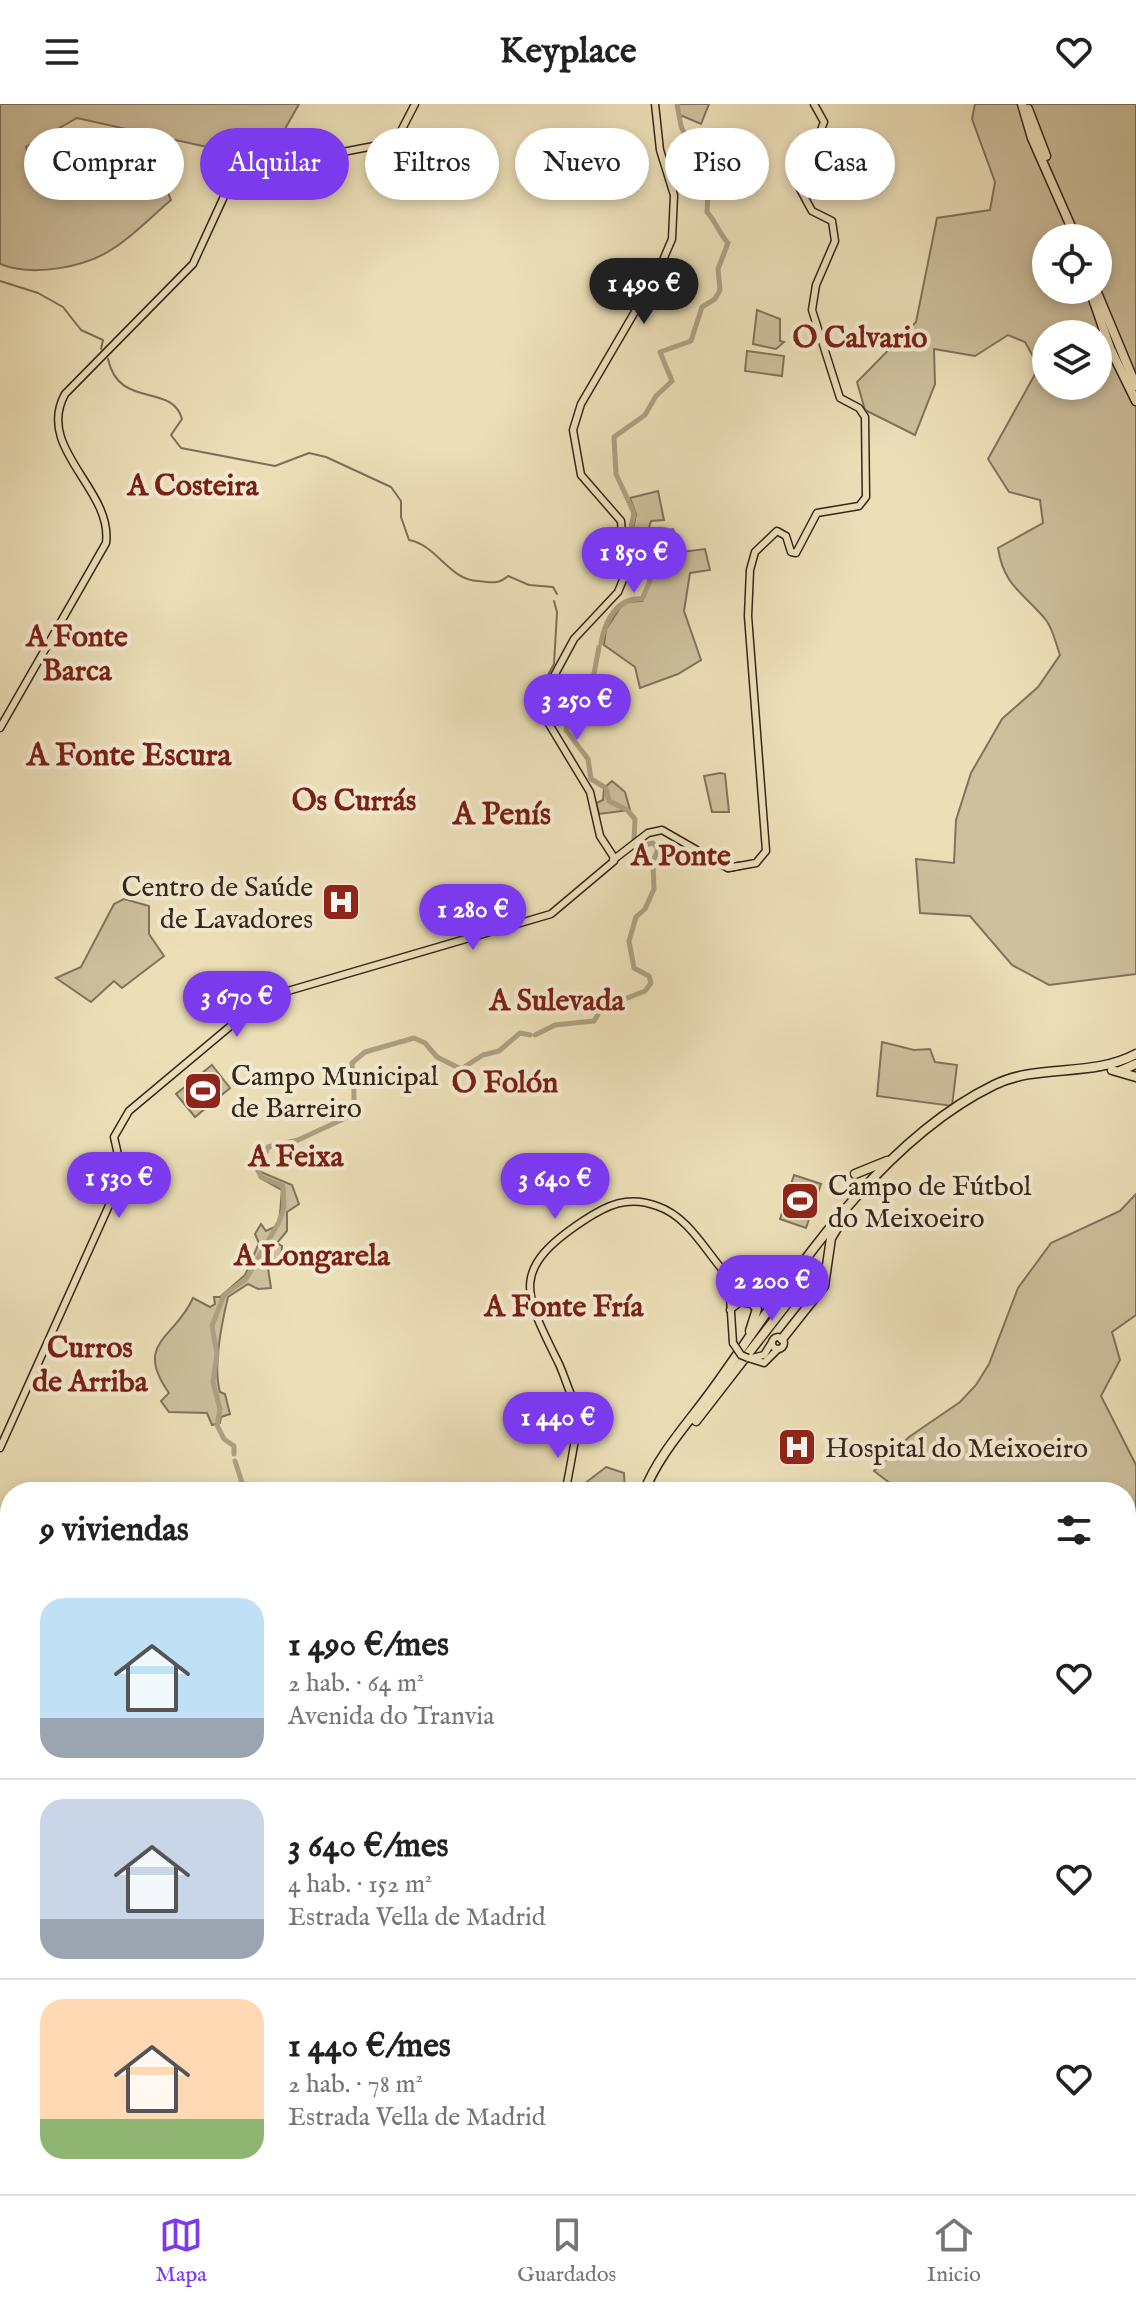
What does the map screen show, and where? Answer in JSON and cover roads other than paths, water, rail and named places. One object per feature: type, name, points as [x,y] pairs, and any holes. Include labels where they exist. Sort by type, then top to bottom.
[{"type":"highway","points":[[1024,104],[1032,138],[1072,224]]},
{"type":"highway","points":[[1097,304],[1110,348],[1136,401]]},
{"type":"highway","points":[[1099,304],[1136,386]]},
{"type":"highway","points":[[1115,1071],[1136,1059]]},
{"type":"highway","points":[[960,1106],[1008,1079],[1036,1072],[1100,1067],[1136,1059]]},
{"type":"highway","points":[[653,1482],[839,1225],[891,1167],[987,1094],[1035,1077],[1115,1071],[1136,1077]]},
{"type":"highway","points":[[678,1437],[848,1204],[901,1152],[981,1087]]},
{"type":"highway","points":[[855,1174],[901,1152]]},
{"type":"highway","points":[[782,1339],[825,1282],[831,1238],[839,1225]]},
{"type":"highway","points":[[693,1424],[803,1283],[812,1278],[818,1281],[818,1293]]},
{"type":"highway","points":[[652,1482],[678,1437],[780,1290]]},
{"type":"highway","points":[[735,1298],[752,1303],[757,1309],[750,1331]]},
{"type":"main road","points":[[0,728],[100,558],[107,540],[103,517],[58,431],[57,413],[65,394],[193,264],[227,190],[240,172],[264,161],[322,156],[384,143],[401,131],[415,104]]},
{"type":"main road","points":[[615,858],[600,836],[590,792],[546,713],[548,693],[570,646],[579,632],[618,592],[625,575],[621,521],[581,475],[573,430],[581,404],[657,274],[672,239],[674,195],[660,150],[655,104]]},
{"type":"main road","points":[[0,1448],[120,1181],[121,1168],[114,1137],[129,1111],[264,998],[551,914],[615,858],[654,830],[665,830],[733,868],[760,861],[766,848],[748,616],[752,558],[767,537],[777,531],[786,536],[791,552],[796,553],[817,513],[859,506],[866,497],[865,417],[859,408],[840,398],[833,366],[813,315],[814,290],[835,238],[832,221],[812,211],[799,187],[815,166],[816,143],[824,122],[814,104]]},
{"type":"main road","points":[[567,1482],[577,1443],[576,1419],[581,1413],[575,1408],[572,1392],[530,1299],[532,1270],[552,1242],[610,1204],[644,1202],[679,1219],[745,1295],[735,1298]]},
{"type":"main road","points":[[728,1278],[735,1298]]},
{"type":"main road","points":[[739,1288],[730,1310],[733,1343],[741,1355],[752,1360],[764,1363],[784,1345],[782,1339],[777,1337],[768,1350],[752,1360]]},
{"type":"main road","points":[[772,1342],[778,1349]]},
{"type":"waterway","points":[[601,643],[609,618],[626,602],[642,599],[650,581],[630,533],[634,513],[616,474],[614,437],[645,415],[656,396],[672,381],[660,352],[691,341],[702,307],[715,299],[720,290],[718,269],[728,243],[707,212],[708,193],[694,187],[693,181],[700,171],[681,126],[677,104]]},
{"type":"waterway","points":[[0,281],[38,293],[63,307],[81,330],[103,340],[101,349]]},
{"type":"waterway","points":[[108,359],[114,375],[123,385],[168,401],[176,408],[182,419],[171,435],[181,448],[275,466],[309,453],[326,457],[391,487],[401,501],[401,517],[409,540],[428,548],[459,575],[491,582],[508,576],[529,585],[553,587],[557,594]]},
{"type":"waterway","points":[[543,684],[554,664],[557,612],[554,601]]},
{"type":"waterway","points":[[535,1035],[555,1025],[594,1021],[602,1008],[645,991],[651,983],[649,976],[634,968],[629,941],[636,917],[645,909],[654,889],[653,862],[658,849],[653,843],[640,846],[634,839],[635,819],[627,810],[609,801],[606,788],[591,779],[588,759],[566,730],[568,719],[594,674],[599,647]]},
{"type":"waterway","points":[[234,1454],[234,1446],[224,1439],[217,1425],[220,1409],[213,1382],[217,1354],[212,1326],[224,1295],[246,1279],[284,1208],[283,1186],[261,1177],[259,1172],[268,1147],[298,1140],[352,1115],[352,1063],[365,1052],[414,1038],[425,1043],[437,1057],[461,1069],[483,1055],[499,1051],[520,1033],[530,1035]]},
{"type":"waterway","points":[[235,1461],[242,1482]]},
{"type":"place","name":"Centro de Saúde de Lavadores","points":[[341,902]]},
{"type":"place","name":"Campo Municipal de Barreiro","points":[[203,1091]]},
{"type":"place","name":"Campo de Fútbol do Meixoeiro","points":[[800,1201]]},
{"type":"place","name":"Hospital do Meixoeiro","points":[[797,1447]]},
{"type":"district","name":"O Calvario","points":[[860,337]]},
{"type":"district","name":"A Costeira","points":[[193,485]]},
{"type":"district","name":"A Fonte Barca","points":[[77,653]]},
{"type":"district","name":"A Fonte Escura","points":[[129,754]]},
{"type":"district","name":"Os Currás","points":[[354,800]]},
{"type":"district","name":"A Penís","points":[[502,813]]},
{"type":"district","name":"A Ponte","points":[[681,855]]},
{"type":"district","name":"A Sulevada","points":[[557,1000]]},
{"type":"district","name":"O Folón","points":[[505,1082]]},
{"type":"district","name":"A Feixa","points":[[296,1156]]},
{"type":"district","name":"A Longarela","points":[[312,1255]]},
{"type":"district","name":"A Fonte Fría","points":[[564,1306]]},
{"type":"district","name":"Curros de Arriba","points":[[90,1364]]}]
